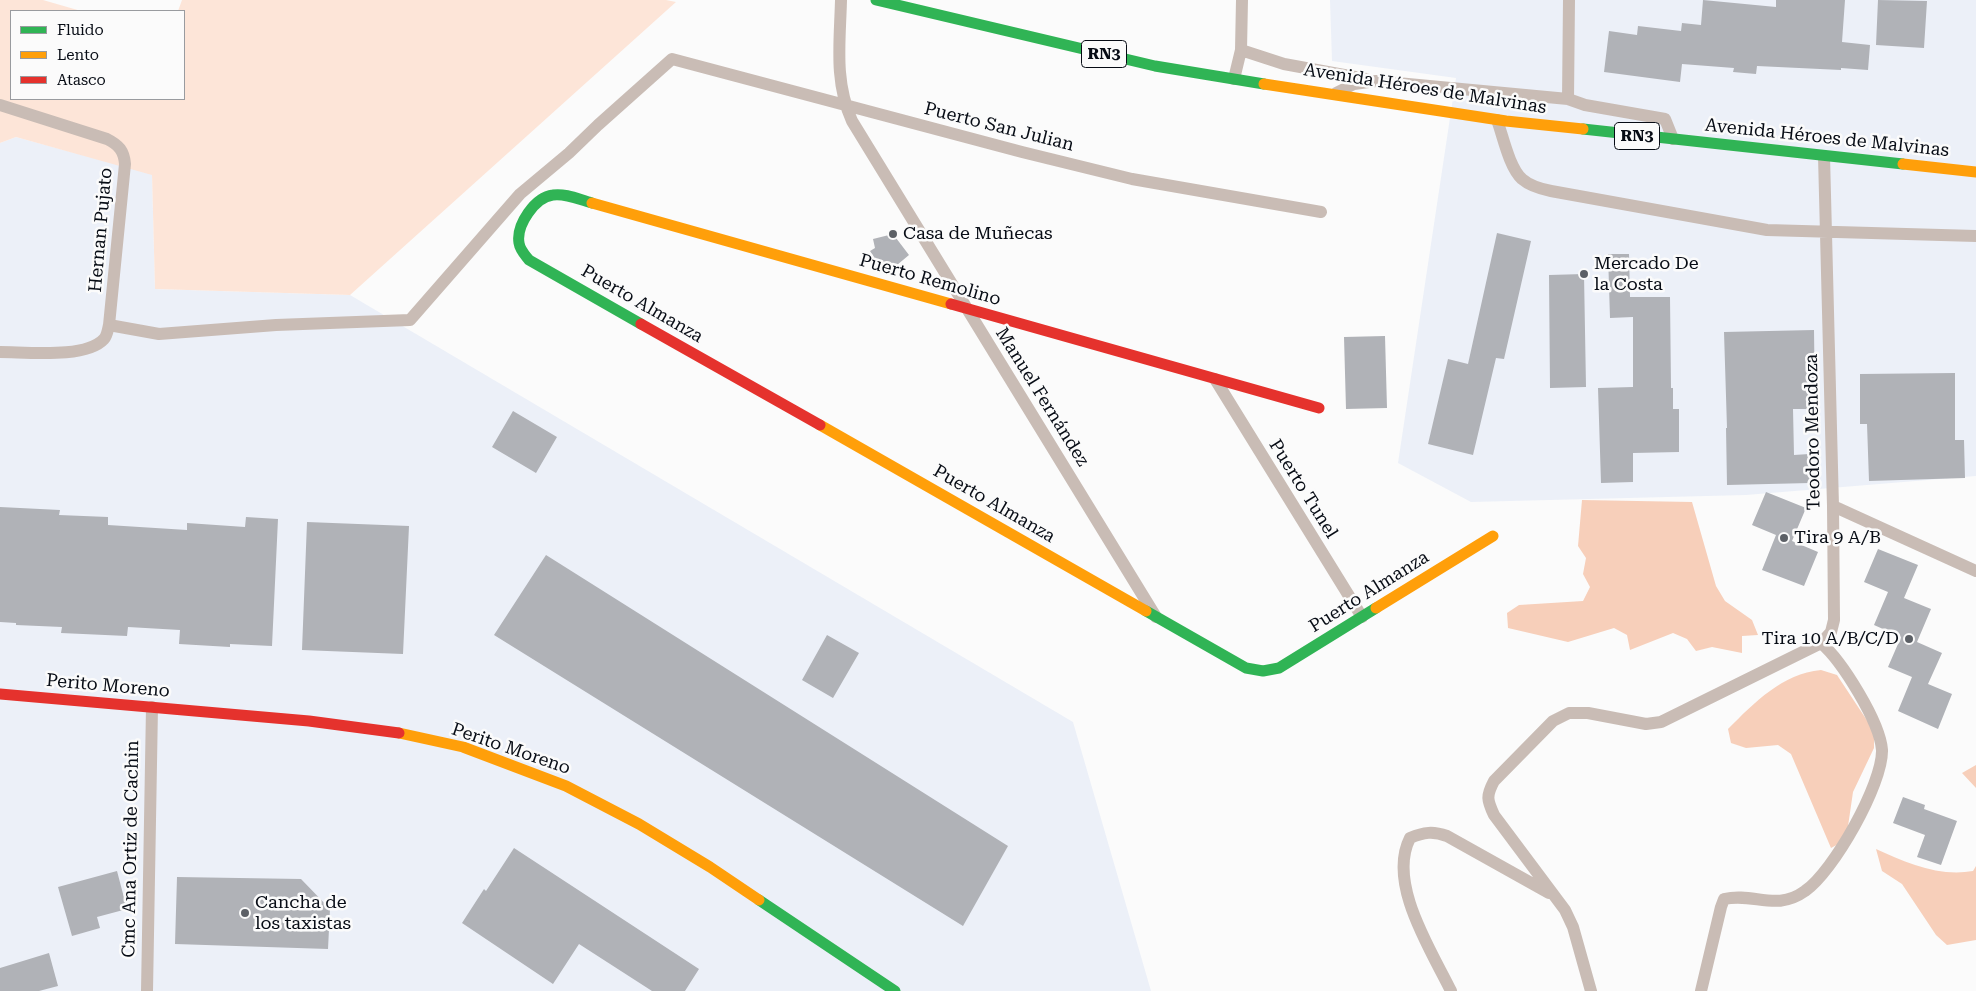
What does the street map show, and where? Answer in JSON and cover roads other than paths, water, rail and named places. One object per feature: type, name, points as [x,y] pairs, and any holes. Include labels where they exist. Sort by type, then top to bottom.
[{"type":"main road","name":"Avenida Héroes de Malvinas","points":[[876,0],[1155,66],[1234,79],[1497,120],[1976,172]]},
{"type":"main road","name":"Puerto Remolino","points":[[534,207],[551,194],[563,195],[1319,408]]},
{"type":"main road","name":"Puerto Almanza","points":[[534,207],[521,227],[519,240],[521,249],[528,260],[1246,668],[1263,670],[1279,668],[1493,536]]},
{"type":"main road","name":"Perito Moreno","points":[[0,694],[309,721],[403,734],[463,747],[566,786],[640,824],[710,867],[895,991]]},
{"type":"street","name":"Manuel Fernández","points":[[841,0],[839,74],[845,105],[852,121],[1156,616]]},
{"type":"street","points":[[1234,79],[1241,50],[1242,0]]},
{"type":"street","points":[[1568,99],[1569,0]]},
{"type":"street","points":[[1241,50],[1284,64],[1376,81],[1568,99],[1585,105],[1665,119],[1674,140]]},
{"type":"street","name":"Puerto San Julian","points":[[109,325],[159,334],[276,325],[410,320],[418,308],[520,194],[569,154],[598,124],[672,59],[1132,179],[1321,212]]},
{"type":"street","points":[[1334,94],[1354,84],[1376,81]]},
{"type":"street","name":"Hernan Pujato","points":[[0,105],[107,139],[117,145],[124,155],[125,164],[109,325]]},
{"type":"street","points":[[1497,120],[1513,166],[1522,179],[1536,187],[1767,230],[1976,236]]},
{"type":"street","name":"Teodoro Mendoza","points":[[1821,643],[1831,632],[1834,620],[1824,156]]},
{"type":"street","points":[[0,352],[71,352],[91,348],[104,339],[109,325]]},
{"type":"street","name":"Puerto Tunel","points":[[1215,379],[1362,617]]},
{"type":"street","points":[[1833,506],[1976,571]]},
{"type":"street","points":[[1591,991],[1573,927],[1565,910],[1494,815],[1487,801],[1494,781],[1553,721],[1569,713],[1588,713],[1646,724],[1661,722],[1821,643],[1838,660],[1875,724],[1882,753],[1879,771],[1856,825],[1825,872],[1805,892],[1788,900],[1772,903],[1735,896],[1724,899],[1720,907],[1701,991]]},
{"type":"street","name":"Cmc Ana Ortiz de Cachin","points":[[147,991],[152,707]]},
{"type":"street","points":[[1451,991],[1417,923],[1412,908],[1403,864],[1404,850],[1410,838],[1423,832],[1435,832],[1447,836],[1554,896]]},
{"type":"place","name":"Casa de Muñecas","points":[[893,234]]},
{"type":"place","name":"Mercado De la Costa","points":[[1584,274]]},
{"type":"place","name":"Tira 9 A/B","points":[[1784,538]]},
{"type":"place","name":"Tira 10 A/B/C/D","points":[[1909,639]]},
{"type":"place","name":"Cancha de los taxistas","points":[[245,913]]}]
